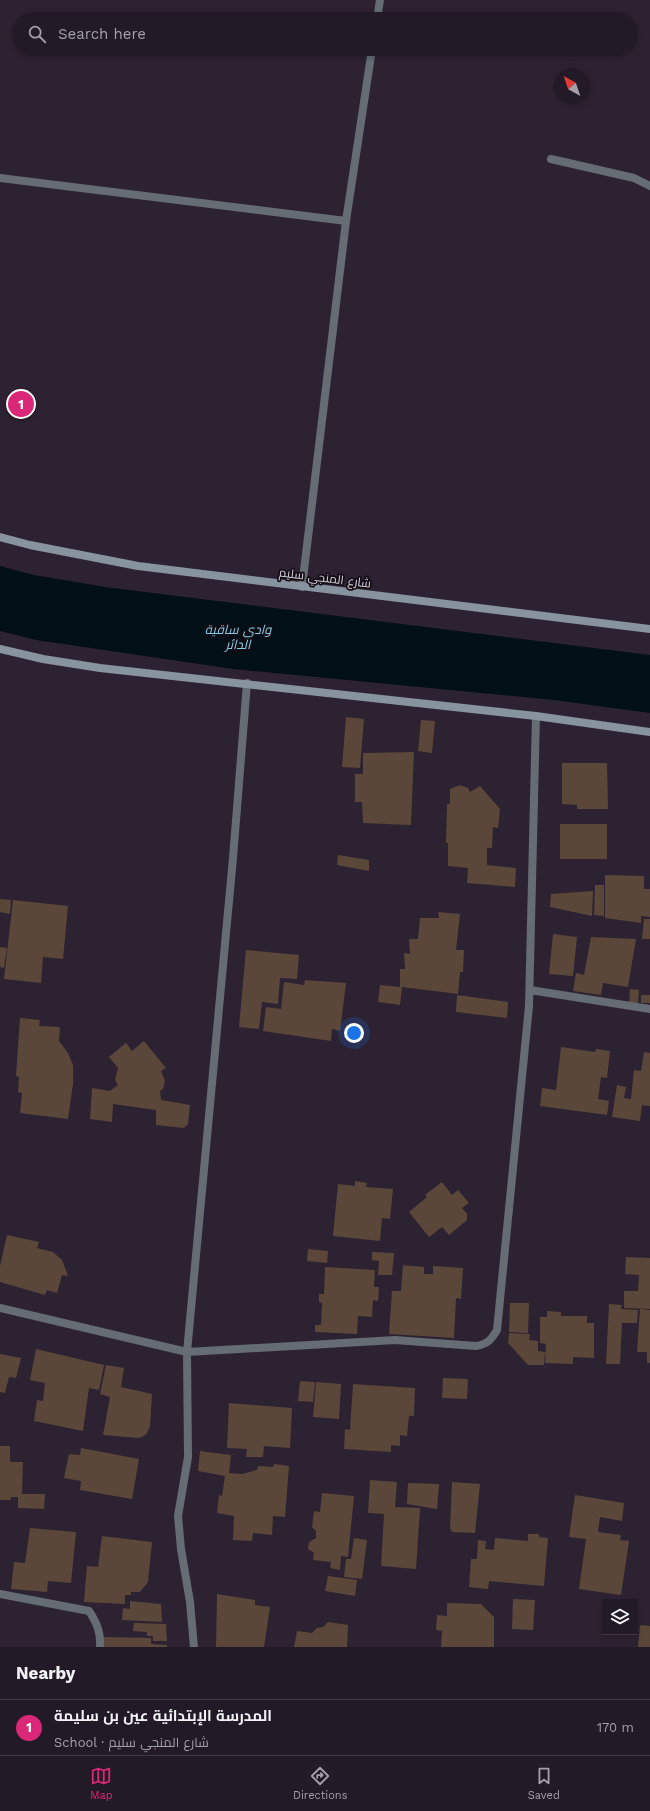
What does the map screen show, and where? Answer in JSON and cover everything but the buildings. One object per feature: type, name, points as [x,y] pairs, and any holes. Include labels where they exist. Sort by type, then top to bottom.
[{"type":"main road","name":"شارع المنجي سليم","points":[[0,537],[30,545],[138,566],[650,629]]},
{"type":"main road","points":[[0,649],[43,659],[100,668],[536,716],[650,732]]},
{"type":"street","points":[[378,12],[380,0]]},
{"type":"street","points":[[302,587],[346,221],[371,56]]},
{"type":"street","points":[[552,159],[634,178],[650,186]]},
{"type":"street","points":[[0,178],[346,221]]},
{"type":"street","points":[[194,1647],[190,1602],[181,1549],[178,1516],[188,1457],[187,1352],[232,866],[247,683]]},
{"type":"street","points":[[0,1308],[187,1352],[395,1340],[476,1346],[485,1344],[492,1339],[497,1330],[530,990],[536,716]]},
{"type":"street","points":[[530,990],[650,1009]]},
{"type":"street","points":[[0,1594],[90,1611],[101,1637],[100,1647]]},
{"type":"water","name":"وادي ساقية الدائر","points":[[0,566],[34,575],[105,587],[650,655],[650,713],[554,700],[233,669],[36,640],[0,631]]},
{"type":"place","name":"المدرسة الإبتدائية عين بن سليمة","points":[[21,404]]}]
